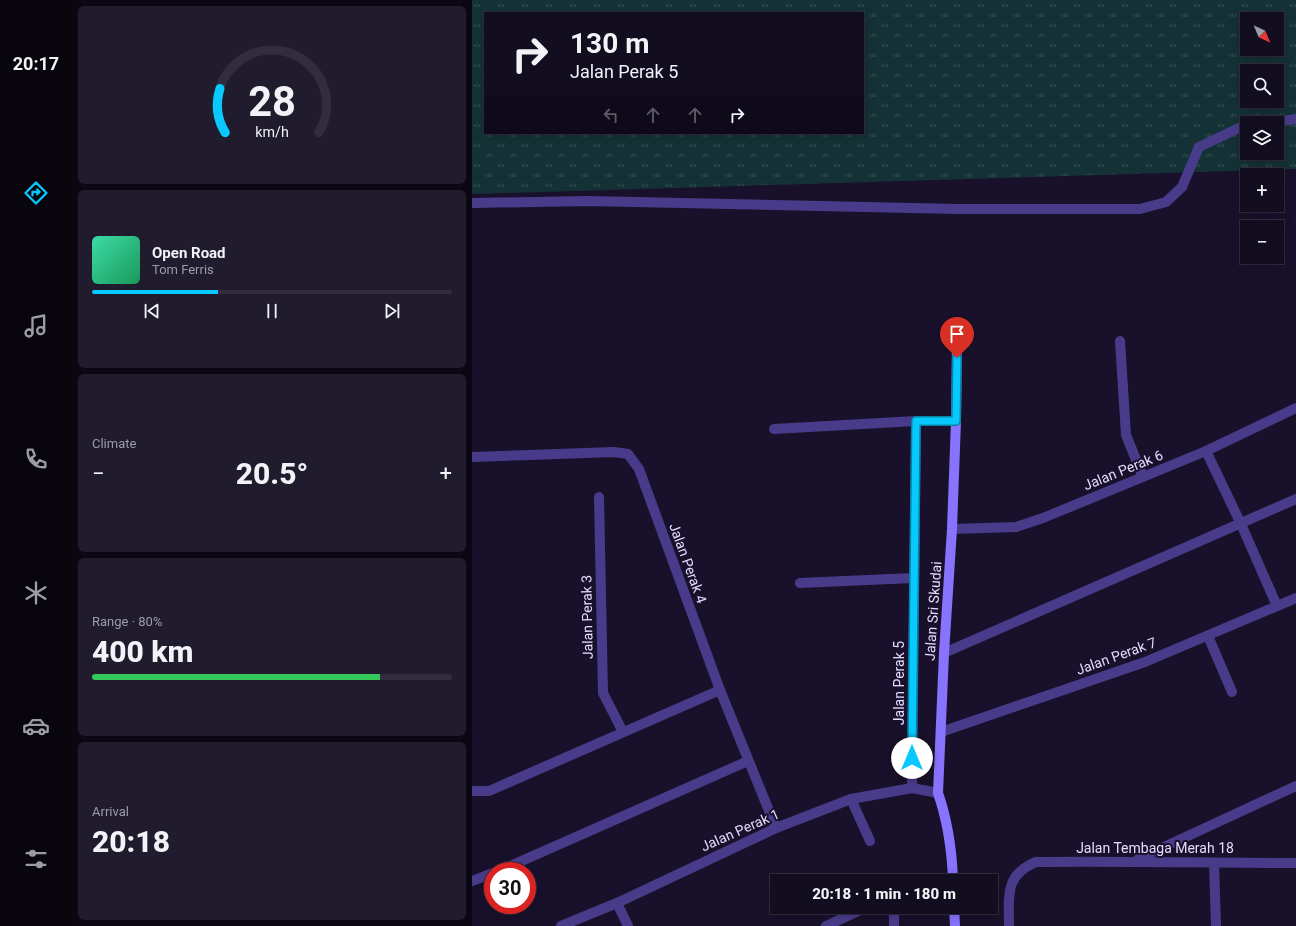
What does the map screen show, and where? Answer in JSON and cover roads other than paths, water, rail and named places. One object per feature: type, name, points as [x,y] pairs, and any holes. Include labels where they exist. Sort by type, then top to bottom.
[{"type":"street","points":[[1284,121],[1296,119]]},
{"type":"street","points":[[472,202],[588,201],[950,208],[1140,209],[1166,202],[1182,186],[1200,148],[1240,128]]},
{"type":"street","points":[[1120,341],[1126,435],[1143,477]]},
{"type":"street","name":"Jalan Sri Skudai","points":[[953,874],[951,848],[945,812],[938,793],[944,653],[952,529],[957,342]]},
{"type":"street","name":"Jalan Perak 6","points":[[952,529],[1016,527],[1043,518],[1206,451],[1296,408]]},
{"type":"street","points":[[774,429],[916,421],[956,421]]},
{"type":"street","name":"Jalan Perak 5","points":[[912,788],[913,578],[916,421]]},
{"type":"street","points":[[1206,451],[1241,524],[1277,606]]},
{"type":"street","name":"Jalan Perak 4","points":[[472,457],[614,452],[628,454],[639,468],[720,690],[776,828]]},
{"type":"street","name":"Jalan Perak 3","points":[[599,497],[603,693],[623,732]]},
{"type":"street","points":[[944,653],[1296,499]]},
{"type":"street","points":[[800,583],[913,578]]},
{"type":"street","name":"Jalan Perak 7","points":[[941,732],[1145,662],[1296,598]]},
{"type":"street","points":[[1208,636],[1232,692]]},
{"type":"street","points":[[472,791],[489,791],[720,690]]},
{"type":"street","points":[[518,862],[748,761]]},
{"type":"street","points":[[1136,860],[1296,786]]},
{"type":"street","name":"Jalan Perak 1","points":[[561,926],[616,903],[776,828],[851,799],[912,788],[938,793]]},
{"type":"street","points":[[851,799],[870,841]]},
{"type":"street","name":"Jalan Tembaga Merah 18","points":[[1009,926],[1009,890],[1011,883],[1026,866],[1036,862],[1136,860],[1214,863],[1296,862]]},
{"type":"street","points":[[1214,863],[1216,926]]},
{"type":"street","points":[[472,881],[484,876]]},
{"type":"street","points":[[616,903],[628,926]]},
{"type":"street","points":[[826,926],[852,914]]},
{"type":"street","points":[[894,914],[894,926]]},
{"type":"street","points":[[954,914],[955,926]]}]
